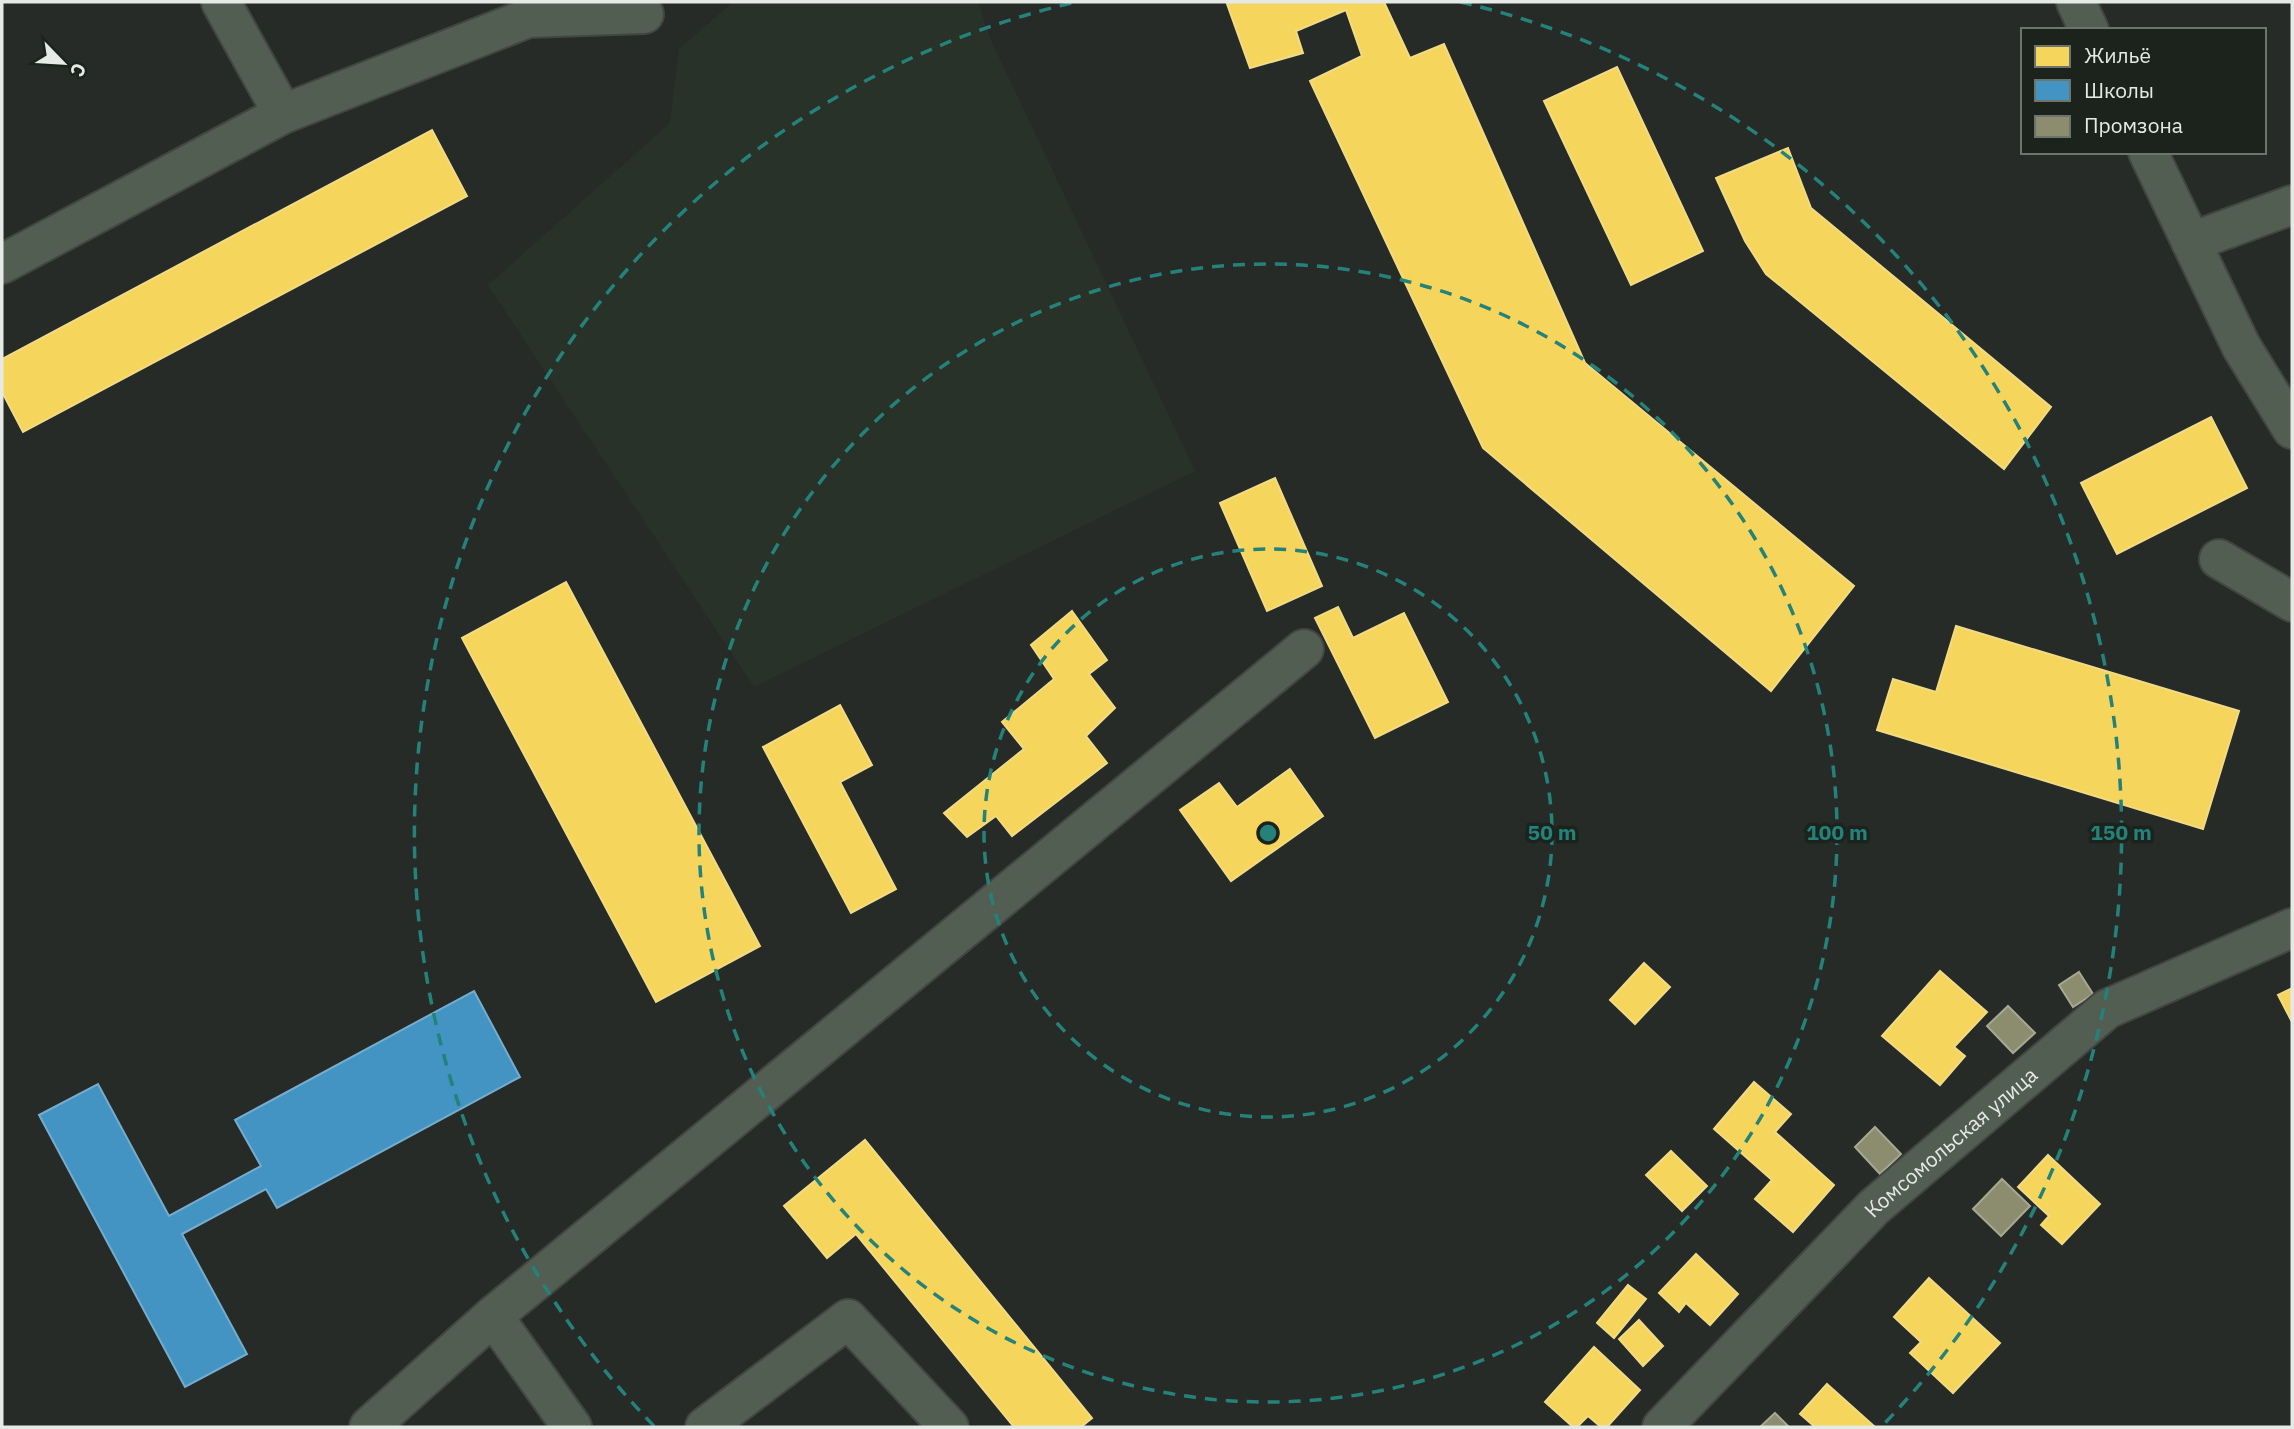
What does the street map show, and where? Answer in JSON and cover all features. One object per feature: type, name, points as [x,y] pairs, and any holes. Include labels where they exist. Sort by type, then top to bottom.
[{"type":"street","points":[[221,2],[283,114]]},
{"type":"street","points":[[2076,2],[2088,28]]},
{"type":"street","points":[[2,264],[283,114],[528,18],[644,14]]},
{"type":"street","points":[[2149,154],[2241,346],[2292,429]]},
{"type":"street","points":[[2191,242],[2292,205]]},
{"type":"street","points":[[2219,559],[2292,602]]},
{"type":"street","points":[[369,1427],[493,1315],[1304,649]]},
{"type":"street","name":"Комсомольская улица","points":[[1661,1427],[1874,1207],[2108,1009],[2292,928]]},
{"type":"street","points":[[493,1315],[572,1427]]},
{"type":"street","points":[[705,1427],[848,1319],[949,1427]]},
{"type":"shaded area","points":[[733,2],[978,2],[990,38],[1195,471],[754,687],[488,285],[670,123],[679,49]]},
{"type":"building: Жильё","points":[[1384,2],[1410,58],[1444,44],[1585,363],[1854,586],[1771,691],[1483,448],[1310,81],[1362,56],[1346,10],[1296,31],[1303,53],[1250,68],[1227,4]]},
{"type":"building: Жильё","points":[[1617,67],[1703,251],[1631,285],[1544,101]]},
{"type":"building: Жильё","points":[[432,130],[467,196],[23,432],[2,392],[2,359]]},
{"type":"building: Жильё","points":[[1788,148],[1811,208],[2051,407],[2004,469],[1766,274],[1745,241],[1716,178]]},
{"type":"building: Жильё","points":[[2211,417],[2247,488],[2117,554],[2081,483]]},
{"type":"building: Жильё","points":[[1275,478],[1322,586],[1267,611],[1220,503]]},
{"type":"building: Жильё","points":[[566,582],[760,946],[656,1002],[462,638]]},
{"type":"building: Жильё","points":[[1338,607],[1353,638],[1404,613],[1448,702],[1375,738],[1315,618]]},
{"type":"building: Жильё","points":[[1072,611],[1107,660],[1089,674],[1115,708],[1086,736],[1107,763],[1012,836],[996,816],[967,837],[944,813],[1024,749],[1002,722],[1054,679],[1031,645]]},
{"type":"building: Жильё","points":[[1956,626],[2239,711],[2203,829],[1877,730],[1893,679],[1936,692]]},
{"type":"building: Жильё","points":[[840,705],[872,765],[840,782],[896,889],[851,913],[763,747]]},
{"type":"building: Жильё","points":[[1290,769],[1323,816],[1231,881],[1180,810],[1219,783],[1237,807]]},
{"type":"building: Жильё","points":[[1644,963],[1670,987],[1635,1024],[1610,1000]]},
{"type":"building: Жильё","points":[[1940,971],[1987,1012],[1954,1047],[1965,1056],[1940,1085],[1882,1036]]},
{"type":"building: Жильё","points":[[2292,988],[2292,1022],[2278,995]]},
{"type":"building: Жильё","points":[[1754,1082],[1791,1114],[1775,1132],[1834,1185],[1793,1232],[1755,1199],[1772,1180],[1714,1129]]},
{"type":"building: Жильё","points":[[865,1140],[1092,1418],[1081,1427],[1014,1427],[856,1234],[827,1258],[784,1206]]},
{"type":"building: Жильё","points":[[1671,1151],[1707,1186],[1682,1211],[1646,1175]]},
{"type":"building: Жильё","points":[[2048,1155],[2100,1204],[2062,1244],[2041,1225],[2049,1216],[2018,1187]]},
{"type":"building: Жильё","points":[[1696,1254],[1738,1294],[1710,1325],[1686,1303],[1679,1312],[1659,1293]]},
{"type":"building: Жильё","points":[[1929,1278],[2000,1343],[1953,1393],[1910,1353],[1921,1342],[1894,1317]]},
{"type":"building: Жильё","points":[[1628,1285],[1646,1299],[1614,1338],[1597,1323]]},
{"type":"building: Жильё","points":[[1639,1320],[1663,1346],[1643,1366],[1619,1339]]},
{"type":"building: Жильё","points":[[1594,1347],[1640,1390],[1607,1427],[1601,1427],[1588,1416],[1577,1427],[1573,1427],[1545,1402]]},
{"type":"building: Жильё","points":[[1827,1384],[1875,1427],[1815,1427],[1800,1414]]},
{"type":"building: Школы","points":[[474,991],[520,1077],[277,1208],[266,1189],[182,1234],[247,1354],[185,1387],[39,1115],[98,1084],[169,1216],[261,1166],[235,1120]]},
{"type":"building: Промзона","points":[[2079,972],[2093,994],[2073,1007],[2059,985]]},
{"type":"building: Промзона","points":[[2008,1006],[2035,1033],[2013,1053],[1987,1026]]},
{"type":"building: Промзона","points":[[1875,1127],[1901,1154],[1880,1174],[1855,1147]]},
{"type":"building: Промзона","points":[[2002,1179],[2030,1206],[2001,1236],[1973,1209]]},
{"type":"building: Промзона","points":[[1775,1413],[1789,1427],[1760,1427]]}]
